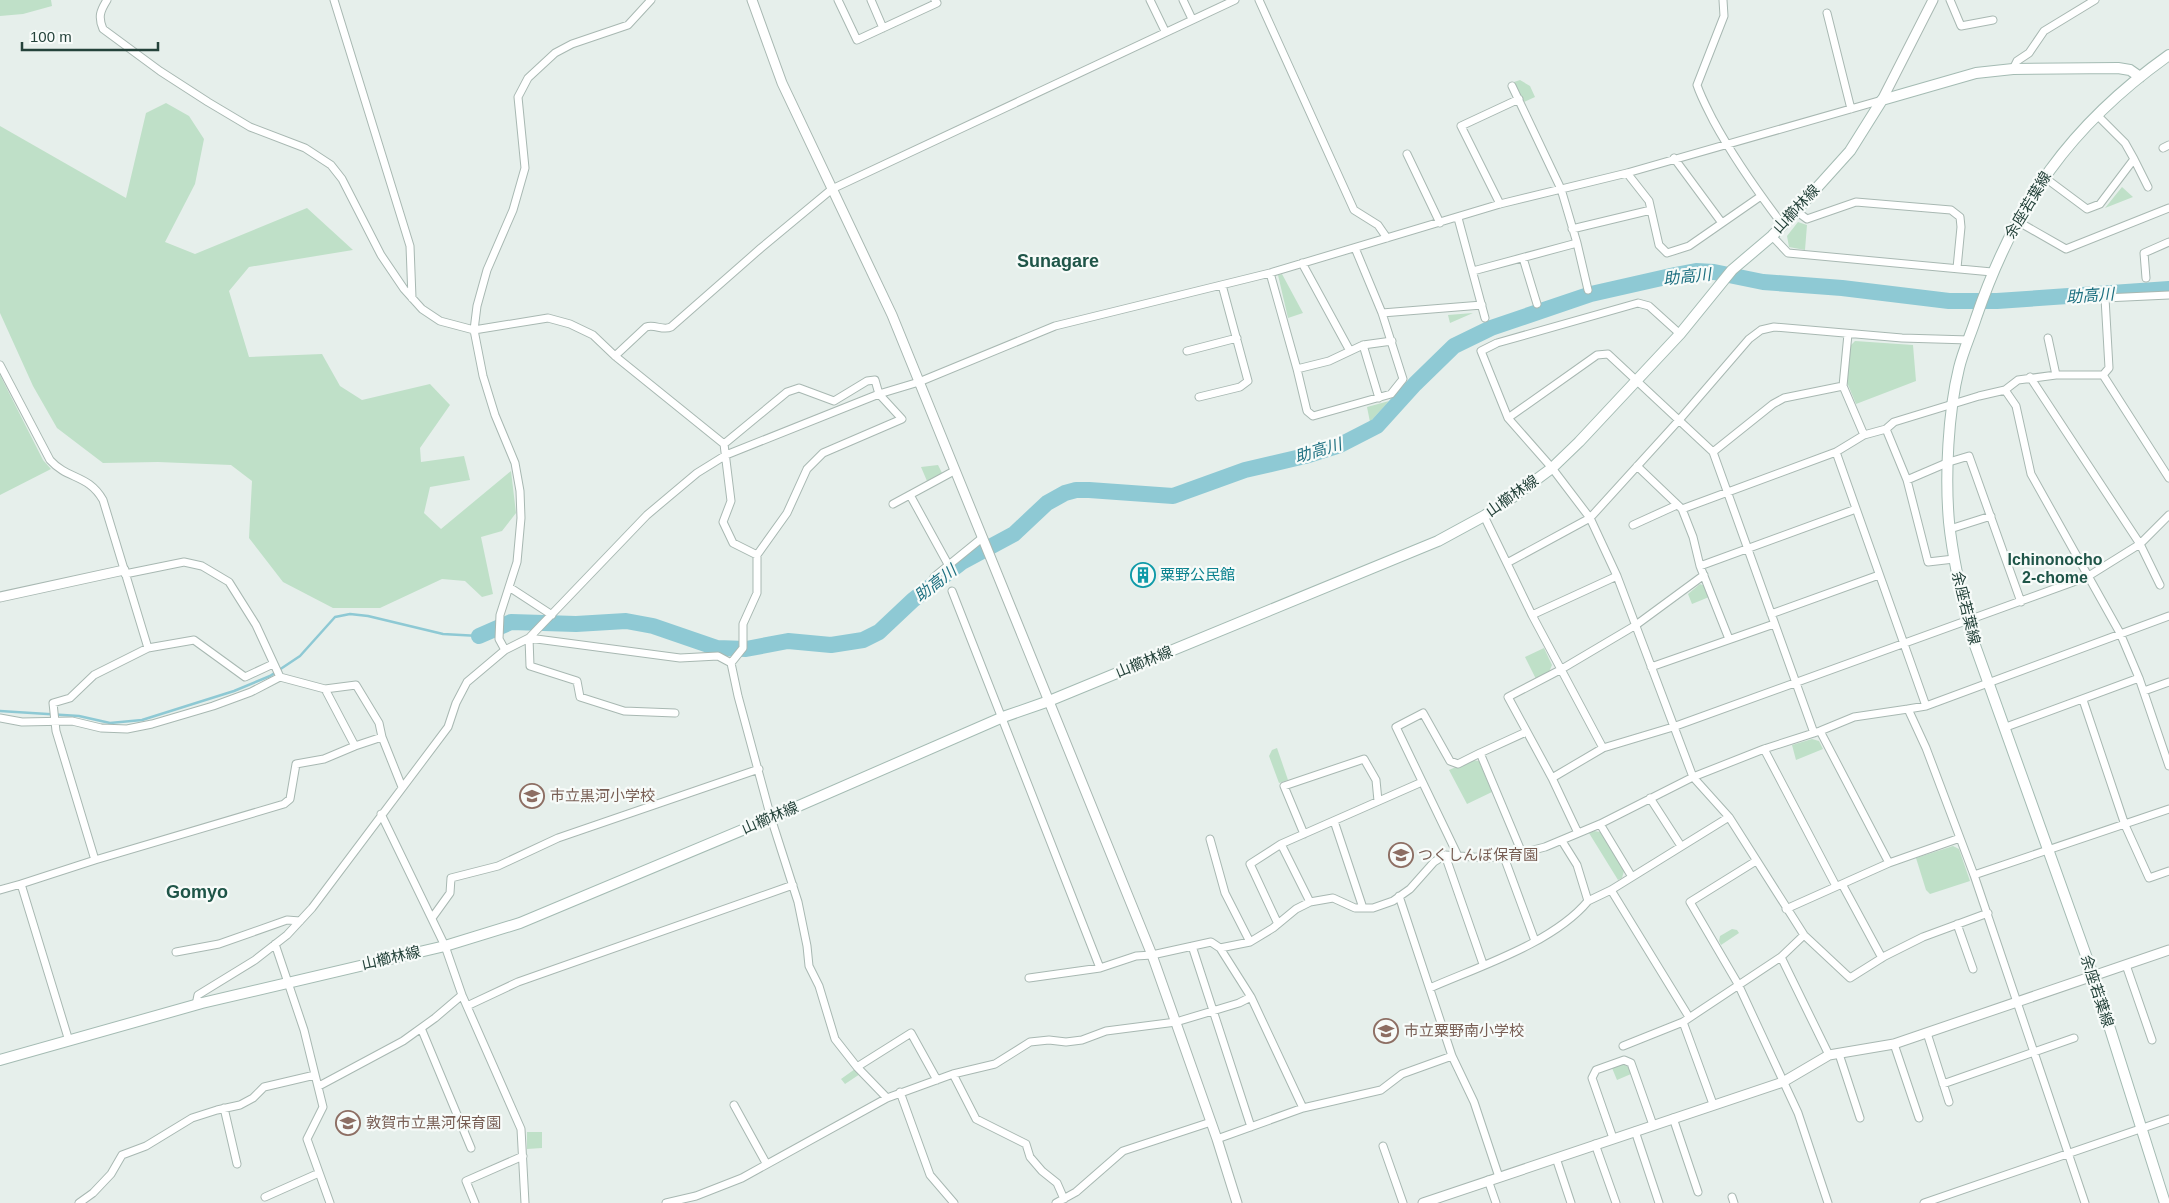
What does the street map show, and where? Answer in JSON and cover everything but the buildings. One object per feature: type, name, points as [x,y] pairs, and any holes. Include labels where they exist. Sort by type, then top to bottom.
[{"type":"main road","name":"余座若葉線","points":[[2165,1203],[2093,976],[1968,620],[1954,559],[1950,529],[1949,462],[1959,368],[1992,272],[2017,221],[2044,177],[2068,145],[2140,77],[2167,58]]},
{"type":"main road","points":[[1882,100],[1976,73],[2013,70],[2118,68],[2130,70],[2140,77]]},
{"type":"main road","name":"山櫛林線","points":[[0,1060],[196,1005],[445,946],[520,923],[771,818],[1003,717],[1049,701],[1438,541],[1484,516],[1552,468],[1579,442],[1680,334],[1732,270],[1772,236],[1796,211],[1850,150],[1882,100]]},
{"type":"street","points":[[107,0],[101,9],[99,19],[103,29],[160,71],[250,127],[305,148],[331,165],[342,180],[381,254],[404,289],[422,309],[440,321],[474,330],[548,318],[570,324],[593,335],[615,356],[724,444],[731,501],[723,522],[733,543],[757,555]]},
{"type":"street","points":[[334,0],[410,246],[412,298]]},
{"type":"street","points":[[505,650],[499,639],[500,615],[517,562],[521,518],[520,491],[515,463],[495,415],[483,376],[474,330],[477,306],[487,270],[513,210],[525,168],[518,97],[521,87],[528,78],[555,53],[580,41],[628,25],[652,0]]},
{"type":"street","points":[[752,0],[782,83],[892,315],[1152,955],[1217,1139],[1237,1203]]},
{"type":"street","points":[[838,0],[856,40],[937,3],[935,0]]},
{"type":"street","points":[[871,0],[883,28]]},
{"type":"street","points":[[1150,0],[1165,31]]},
{"type":"street","points":[[1183,0],[1192,19]]},
{"type":"street","points":[[615,356],[646,327],[651,325],[666,329],[671,327],[832,189],[1165,31],[1235,0]]},
{"type":"street","points":[[1259,0],[1354,210],[1378,226],[1387,238]]},
{"type":"street","points":[[1723,0],[1724,16],[1697,84],[1700,94],[1726,144],[1782,224]]},
{"type":"street","points":[[196,1005],[198,995],[255,960],[275,944],[312,908],[448,727],[456,703],[467,682],[505,650],[529,638],[647,515],[697,472],[726,455],[879,394],[919,382],[1055,326],[1270,273],[1500,204],[1561,190],[1882,100],[1933,0]]},
{"type":"street","points":[[1950,0],[1961,26],[1993,20]]},
{"type":"street","points":[[2013,70],[2017,61],[2029,53],[2044,31],[2095,0]]},
{"type":"street","points":[[1827,13],[1851,109]]},
{"type":"street","points":[[1512,86],[1561,190],[1577,243],[1588,290]]},
{"type":"street","points":[[1500,204],[1461,126],[1519,99]]},
{"type":"street","points":[[2097,116],[2125,143],[2148,186]]},
{"type":"street","points":[[1407,154],[1440,223]]},
{"type":"street","points":[[1674,158],[1722,223]]},
{"type":"street","points":[[2044,177],[2087,209],[2100,204],[2134,159]]},
{"type":"street","points":[[1627,172],[1649,201],[1659,245],[1667,253],[1689,246],[1761,196]]},
{"type":"street","points":[[1796,211],[1807,219],[1856,202],[1951,210],[1960,217],[1961,227],[1957,268]]},
{"type":"street","points":[[2017,221],[2066,250],[2169,208]]},
{"type":"street","points":[[1572,229],[1651,210]]},
{"type":"street","points":[[1458,218],[1485,318]]},
{"type":"street","points":[[1772,236],[1788,253],[1992,272]]},
{"type":"street","points":[[2146,278],[2144,253],[2169,242]]},
{"type":"street","points":[[1473,271],[1577,243]]},
{"type":"street","points":[[1270,273],[1307,411],[1313,416],[1379,398],[1390,394],[1403,379],[1382,313],[1355,248]]},
{"type":"street","points":[[1523,258],[1537,304]]},
{"type":"street","points":[[1302,263],[1350,351]]},
{"type":"street","points":[[1198,397],[1240,387],[1248,381],[1222,284]]},
{"type":"street","points":[[2103,375],[2108,368],[2105,298],[2169,296]]},
{"type":"street","points":[[1680,334],[1650,306],[1638,303],[1497,343],[1481,351],[1508,418],[1552,468],[1590,518],[1617,576],[1693,777],[1729,817],[1804,935],[1850,978],[1882,958],[1923,937],[1988,914]]},
{"type":"street","points":[[1382,313],[1482,305]]},
{"type":"street","points":[[1507,563],[1590,518],[1750,339],[1761,330],[1786,327],[1848,334],[1969,340]]},
{"type":"street","points":[[1848,334],[1843,386],[1864,434]]},
{"type":"street","points":[[1187,351],[1237,338]]},
{"type":"street","points":[[2048,338],[2056,375]]},
{"type":"street","points":[[1297,369],[1329,361],[1363,346],[1392,341]]},
{"type":"street","points":[[1363,346],[1379,398]]},
{"type":"street","points":[[1508,418],[1596,355],[1608,354],[1680,419],[1713,452],[1774,624],[1817,732],[1889,863]]},
{"type":"street","points":[[0,365],[50,460],[62,471],[88,481],[99,493],[106,508],[148,648]]},
{"type":"street","points":[[1633,525],[1836,452],[1864,434],[1886,429],[1894,422],[2004,390],[2018,380],[2056,375],[2103,375]]},
{"type":"street","points":[[2103,375],[2169,478]]},
{"type":"street","points":[[2030,377],[2140,544],[2160,585]]},
{"type":"street","points":[[724,444],[787,392],[799,388],[834,401],[875,380],[879,394],[902,419],[823,453],[807,469],[787,513],[757,555],[757,593],[743,624],[743,648],[731,664]]},
{"type":"street","points":[[1713,452],[1773,404],[1784,398],[1843,386]]},
{"type":"street","points":[[2004,390],[2016,406],[2031,474],[2120,633],[2144,691],[2169,766]]},
{"type":"street","points":[[1886,429],[1908,480],[1928,562],[1954,559]]},
{"type":"street","points":[[1836,452],[1926,706]]},
{"type":"street","points":[[1908,480],[1968,456],[1992,516],[2021,602]]},
{"type":"street","points":[[1638,466],[1679,507],[1693,537],[1700,566],[1729,639]]},
{"type":"street","points":[[893,504],[954,471]]},
{"type":"street","points":[[910,495],[948,566]]},
{"type":"street","points":[[1700,566],[1856,509]]},
{"type":"street","points":[[1552,778],[1603,748],[1673,727],[2087,577],[2140,544],[2169,515]]},
{"type":"street","points":[[1484,516],[1560,670],[1603,748]]},
{"type":"street","points":[[1950,529],[1992,516]]},
{"type":"street","points":[[934,578],[983,540]]},
{"type":"street","points":[[0,597],[184,562],[202,566],[229,582],[256,625],[280,676],[325,689],[356,685],[379,723],[382,737],[402,787]]},
{"type":"street","points":[[1771,614],[1879,574]]},
{"type":"street","points":[[1578,834],[1552,778],[1508,697],[1560,670],[1636,625],[1704,575]]},
{"type":"street","points":[[1532,615],[1617,576]]},
{"type":"street","points":[[509,587],[552,615]]},
{"type":"street","points":[[952,592],[1003,717],[1100,968]]},
{"type":"street","points":[[1220,948],[1250,942],[1278,924],[1296,909],[1310,902],[1333,898],[1356,908],[1373,908],[1410,889],[1434,862],[1445,855],[1487,858],[1504,857],[1562,841],[1693,777],[1764,750],[1854,717],[1926,706],[2169,616]]},
{"type":"street","points":[[1651,667],[1774,624]]},
{"type":"street","points":[[529,638],[680,658],[718,656],[731,664],[771,818],[793,885],[808,946],[809,966],[819,986],[835,1039],[857,1067],[887,1098]]},
{"type":"street","points":[[529,638],[530,666],[577,681],[580,697],[624,711],[675,713]]},
{"type":"street","points":[[95,860],[55,723],[53,703],[70,698],[94,675],[148,648],[194,640],[245,677],[273,664]]},
{"type":"street","points":[[0,718],[22,722],[72,722],[100,728],[127,728],[152,724],[212,706],[251,692],[280,676]]},
{"type":"street","points":[[2006,727],[2139,678]]},
{"type":"street","points":[[2144,691],[2169,682]]},
{"type":"street","points":[[325,689],[355,746]]},
{"type":"street","points":[[2083,700],[2125,825],[2149,878],[2169,871]]},
{"type":"street","points":[[1908,709],[1926,748],[1974,874],[2085,1203]]},
{"type":"street","points":[[1458,856],[1396,727],[1423,713],[1450,761],[1458,764],[1526,732]]},
{"type":"street","points":[[0,890],[284,804],[290,799],[296,764],[324,760],[355,746],[382,737]]},
{"type":"street","points":[[1764,750],[1882,958]]},
{"type":"street","points":[[1480,753],[1522,853]]},
{"type":"street","points":[[1304,834],[1284,786],[1364,759],[1376,780],[1378,801]]},
{"type":"street","points":[[432,918],[450,894],[451,878],[498,866],[558,838],[759,769]]},
{"type":"street","points":[[1278,924],[1250,864],[1281,844],[1422,782]]},
{"type":"street","points":[[1650,798],[1681,846]]},
{"type":"street","points":[[1974,874],[2169,810]]},
{"type":"street","points":[[381,814],[445,946],[462,995],[521,1129],[524,1203]]},
{"type":"street","points":[[1430,988],[1535,942],[1576,915],[1588,901],[1611,890],[1729,817]]},
{"type":"street","points":[[1334,821],[1364,908]]},
{"type":"street","points":[[1600,824],[1632,877]]},
{"type":"street","points":[[1786,909],[1889,863],[1960,838]]},
{"type":"street","points":[[1210,839],[1224,893],[1250,942]]},
{"type":"street","points":[[1562,841],[1577,865],[1588,901]]},
{"type":"street","points":[[1281,844],[1310,902]]},
{"type":"street","points":[[1445,855],[1484,964]]},
{"type":"street","points":[[1504,857],[1535,942]]},
{"type":"street","points":[[1756,861],[1690,902],[1738,984],[1798,1113],[1828,1203]]},
{"type":"street","points":[[21,884],[68,1041]]},
{"type":"street","points":[[467,1006],[518,982],[793,885]]},
{"type":"street","points":[[1611,890],[1686,1020],[1713,1104]]},
{"type":"street","points":[[1399,896],[1452,1056],[1474,1102],[1499,1177]]},
{"type":"street","points":[[176,952],[219,944],[287,920],[300,921]]},
{"type":"street","points":[[1957,924],[1973,969]]},
{"type":"street","points":[[1623,1046],[1686,1020],[1781,957],[1804,935]]},
{"type":"street","points":[[1029,978],[1100,968],[1136,956],[1152,955],[1211,942],[1220,948],[1251,997],[1302,1108]]},
{"type":"street","points":[[275,944],[304,1030],[319,1086],[323,1107],[307,1139],[330,1203]]},
{"type":"street","points":[[1192,946],[1251,1127]]},
{"type":"street","points":[[1424,1203],[1713,1104],[1783,1082],[1829,1055],[1894,1044],[2169,950]]},
{"type":"street","points":[[1781,957],[1829,1055]]},
{"type":"street","points":[[2126,965],[2152,1040]]},
{"type":"street","points":[[319,1086],[403,1041],[462,995]]},
{"type":"street","points":[[666,1203],[696,1196],[742,1178],[766,1163],[887,1098],[953,1074],[995,1064],[1030,1042],[1049,1040],[1074,1041],[1106,1032],[1176,1022],[1251,997]]},
{"type":"street","points":[[422,1028],[471,1148]]},
{"type":"street","points":[[1927,1033],[1949,1102]]},
{"type":"street","points":[[857,1067],[911,1034],[937,1080]]},
{"type":"street","points":[[1943,1084],[2074,1038]]},
{"type":"street","points":[[1894,1044],[1919,1118]]},
{"type":"street","points":[[1839,1054],[1860,1118]]},
{"type":"street","points":[[1217,1139],[1302,1108],[1381,1090],[1402,1074],[1452,1056]]},
{"type":"street","points":[[1613,1138],[1592,1078],[1596,1070],[1624,1060],[1631,1063],[1653,1125]]},
{"type":"street","points":[[953,1074],[976,1119],[1026,1144],[1030,1157],[1042,1172],[1057,1183],[1064,1198]]},
{"type":"street","points":[[78,1203],[90,1195],[111,1174],[122,1155],[146,1146],[192,1118],[240,1105],[253,1098],[264,1087],[315,1075]]},
{"type":"street","points":[[900,1092],[930,1175],[954,1203]]},
{"type":"street","points":[[734,1105],[766,1163]]},
{"type":"street","points":[[224,1108],[236,1164]]},
{"type":"street","points":[[1674,1118],[1698,1192]]},
{"type":"street","points":[[1924,1203],[2169,1119]]},
{"type":"street","points":[[1056,1203],[1076,1192],[1123,1151],[1211,1122]]},
{"type":"street","points":[[1635,1131],[1659,1203]]},
{"type":"street","points":[[1595,1144],[1616,1203]]},
{"type":"street","points":[[1383,1146],[1403,1203]]},
{"type":"street","points":[[475,1203],[466,1181],[523,1156]]},
{"type":"street","points":[[1556,1158],[1571,1203]]},
{"type":"street","points":[[265,1197],[319,1173]]},
{"type":"street","points":[[1488,1180],[1496,1203]]},
{"type":"street","points":[[90,1195],[92,1203]]},
{"type":"green space","points":[[0,0],[51,0],[52,6],[23,14],[0,16]]},
{"type":"green space","points":[[1520,80],[1530,86],[1535,97],[1524,102],[1514,82]]},
{"type":"green space","points":[[166,103],[189,116],[204,139],[195,184],[165,242],[195,254],[307,208],[353,250],[249,267],[229,291],[249,357],[322,354],[340,386],[362,400],[430,384],[450,405],[420,448],[421,462],[464,456],[470,480],[430,487],[424,513],[441,529],[511,471],[516,513],[502,531],[481,537],[493,594],[482,597],[465,581],[442,579],[380,608],[333,608],[283,582],[249,538],[252,481],[231,465],[158,462],[103,463],[57,428],[33,386],[0,313],[0,126],[126,198],[146,113]]},
{"type":"green space","points":[[2122,187],[2133,197],[2105,208]]},
{"type":"green space","points":[[1798,222],[1807,225],[1805,250],[1789,247],[1787,236]]},
{"type":"green space","points":[[1282,274],[1303,313],[1288,318],[1278,275]]},
{"type":"green space","points":[[1473,313],[1450,323],[1448,315]]},
{"type":"green space","points":[[1855,341],[1913,345],[1916,381],[1856,404],[1846,380],[1850,346]]},
{"type":"green space","points":[[0,375],[43,460],[51,469],[0,495]]},
{"type":"green space","points":[[1389,401],[1370,422],[1367,407]]},
{"type":"green space","points":[[938,465],[942,473],[927,481],[921,467]]},
{"type":"green space","points":[[1700,584],[1705,586],[1709,597],[1692,604],[1688,594]]},
{"type":"green space","points":[[1544,648],[1552,665],[1549,672],[1536,679],[1525,657]]},
{"type":"green space","points":[[1812,739],[1819,741],[1823,749],[1796,760],[1792,745]]},
{"type":"green space","points":[[1277,748],[1288,780],[1279,783],[1269,756],[1272,750]]},
{"type":"green space","points":[[1472,760],[1479,761],[1492,792],[1467,804],[1449,770]]},
{"type":"green space","points":[[1594,831],[1601,832],[1624,871],[1622,878],[1618,880],[1589,833]]},
{"type":"green space","points":[[1953,846],[1959,849],[1970,881],[1930,894],[1926,890],[1916,858]]},
{"type":"green space","points":[[1732,929],[1737,930],[1739,933],[1721,945],[1719,941],[1720,936]]},
{"type":"green space","points":[[1623,1064],[1628,1067],[1631,1074],[1617,1080],[1612,1068]]},
{"type":"green space","points":[[855,1069],[860,1074],[845,1084],[841,1079]]},
{"type":"green space","points":[[527,1132],[542,1132],[542,1148],[527,1149]]},
{"type":"waterway","name":"助高川","points":[[479,636],[511,622],[576,624],[626,621],[653,626],[717,648],[746,649],[788,641],[831,645],[863,640],[879,632],[913,600],[962,562],[1014,534],[1047,503],[1065,493],[1076,490],[1089,490],[1173,496],[1245,470],[1305,456],[1340,445],[1377,426],[1415,384],[1454,346],[1491,328],[1591,294],[1675,275],[1696,271],[1714,272],[1763,282],[1842,288],[1949,301],[1997,301],[2169,289]]},
{"type":"waterway","points":[[0,711],[79,716],[110,723],[142,720],[234,691],[270,676],[300,656],[335,617],[350,614],[368,616],[443,634],[479,636]]},
{"type":"place","name":"粟野公民館","points":[[1143,575]]},
{"type":"place","name":"市立黒河小学校","points":[[532,796]]},
{"type":"place","name":"つくしんぼ保育園","points":[[1401,855]]},
{"type":"place","name":"市立粟野南小学校","points":[[1386,1031]]},
{"type":"place","name":"敦賀市立黒河保育園","points":[[348,1123]]},
{"type":"district","name":"Sunagare","points":[[1058,261]]},
{"type":"district","name":"Ichinonocho 2-chome","points":[[2055,568]]},
{"type":"district","name":"Gomyo","points":[[197,892]]}]
